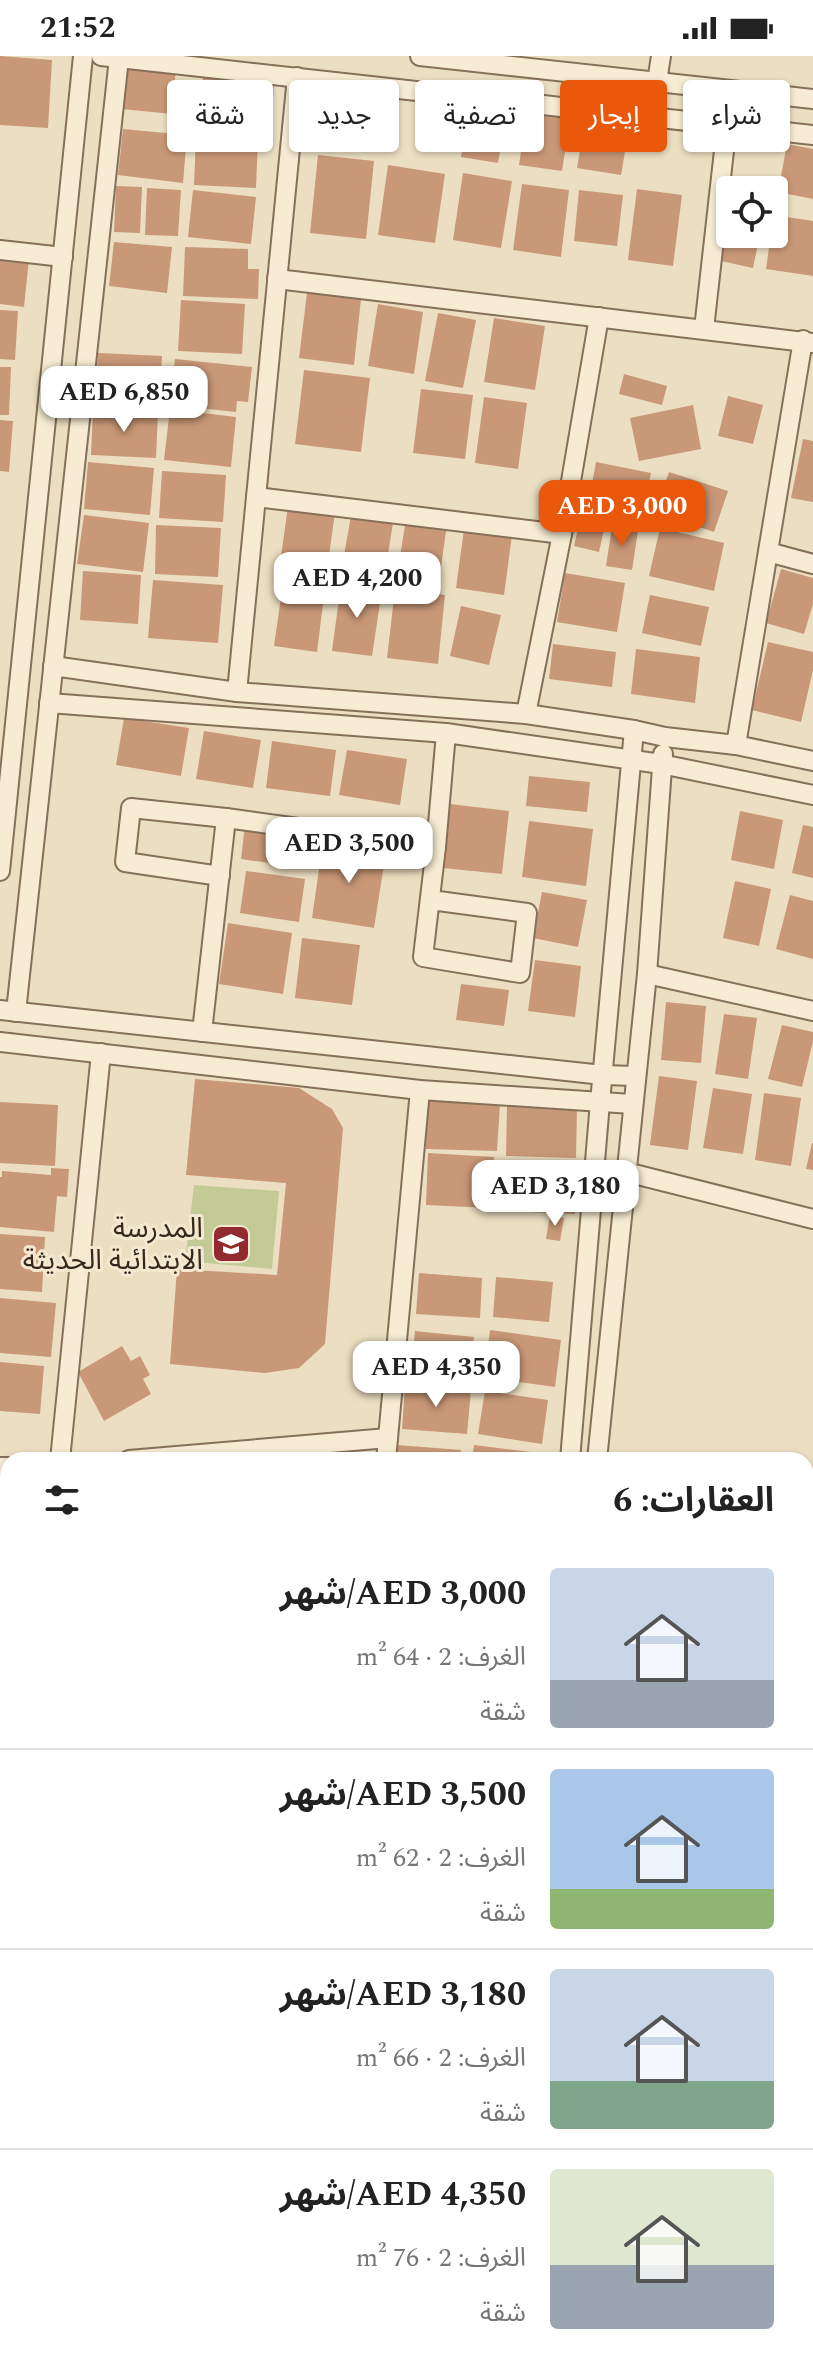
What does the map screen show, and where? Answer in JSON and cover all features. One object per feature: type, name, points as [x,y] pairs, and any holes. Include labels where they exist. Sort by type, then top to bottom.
[{"type":"street","points":[[0,871],[4,803],[83,56]]},
{"type":"street","points":[[420,56],[639,80]]},
{"type":"street","points":[[657,80],[661,56]]},
{"type":"street","points":[[635,1076],[8,1011],[53,666],[110,57],[683,119]]},
{"type":"street","points":[[237,692],[297,77]]},
{"type":"street","points":[[667,83],[813,99]]},
{"type":"street","points":[[790,132],[813,135]]},
{"type":"street","points":[[704,329],[724,152]]},
{"type":"street","points":[[0,250],[63,257]]},
{"type":"street","points":[[277,279],[808,341],[736,745]]},
{"type":"street","points":[[526,714],[562,534],[599,317]]},
{"type":"street","points":[[256,497],[562,534]]},
{"type":"street","points":[[768,552],[813,564]]},
{"type":"street","points":[[53,666],[237,692],[526,714],[665,737],[736,745],[813,761]]},
{"type":"street","points":[[49,703],[446,733],[661,764],[813,795]]},
{"type":"street","points":[[571,1452],[634,730]]},
{"type":"street","points":[[431,900],[527,913],[520,973],[423,957],[446,733]]},
{"type":"street","points":[[598,1452],[647,974],[665,737]]},
{"type":"street","points":[[220,876],[125,862],[131,808],[436,847]]},
{"type":"street","points":[[202,1032],[226,818]]},
{"type":"street","points":[[647,974],[813,1011]]},
{"type":"street","points":[[0,1042],[420,1090],[632,1104]]},
{"type":"street","points":[[61,1452],[101,1053]]},
{"type":"street","points":[[387,1452],[420,1090]]},
{"type":"street","points":[[626,1172],[813,1219]]},
{"type":"street","points":[[223,1452],[388,1438]]},
{"type":"green space","points":[[194,1185],[279,1191],[272,1269],[185,1261]]},
{"type":"building","points":[[0,56],[52,60],[48,128],[0,125]]},
{"type":"building","points":[[126,63],[176,68],[175,80],[167,80],[167,114],[122,109]]},
{"type":"building","points":[[203,77],[246,80],[203,80]]},
{"type":"building","points":[[544,115],[560,117],[560,152],[565,152],[562,171],[519,165],[521,152],[544,152]]},
{"type":"building","points":[[123,129],[167,133],[167,152],[186,152],[183,183],[118,175]]},
{"type":"building","points":[[790,145],[813,149],[813,199],[788,194],[788,176],[781,176]]},
{"type":"building","points":[[195,152],[257,152],[256,188],[194,185]]},
{"type":"building","points":[[462,152],[500,152],[498,163],[461,157]]},
{"type":"building","points":[[580,152],[625,152],[621,175],[577,168]]},
{"type":"building","points":[[318,155],[374,161],[366,239],[310,233]]},
{"type":"building","points":[[388,165],[445,174],[435,243],[378,235]]},
{"type":"building","points":[[463,173],[512,181],[501,248],[453,240]]},
{"type":"building","points":[[522,184],[569,190],[561,257],[513,250]]},
{"type":"building","points":[[116,186],[142,187],[140,233],[114,232]]},
{"type":"building","points":[[147,188],[181,190],[178,236],[145,235]]},
{"type":"building","points":[[637,189],[682,195],[673,266],[628,260]]},
{"type":"building","points":[[193,190],[256,197],[251,244],[188,237]]},
{"type":"building","points":[[579,190],[623,195],[617,246],[574,241]]},
{"type":"building","points":[[788,217],[813,221],[813,276],[766,269],[769,248],[788,248]]},
{"type":"building","points":[[114,242],[172,247],[167,293],[109,286]]},
{"type":"building","points":[[185,247],[248,249],[248,269],[259,269],[258,299],[183,296]]},
{"type":"building","points":[[724,248],[757,248],[753,268],[721,261]]},
{"type":"building","points":[[0,256],[29,259],[24,307],[0,304]]},
{"type":"building","points":[[307,293],[361,299],[354,365],[299,358]]},
{"type":"building","points":[[181,300],[245,304],[242,354],[178,351]]},
{"type":"building","points":[[378,304],[423,312],[414,374],[368,366]]},
{"type":"building","points":[[0,310],[18,311],[15,360],[0,359]]},
{"type":"building","points":[[438,313],[476,320],[463,388],[425,381]]},
{"type":"building","points":[[494,318],[545,326],[535,390],[484,382]]},
{"type":"building","points":[[98,353],[162,356],[159,403],[95,400]]},
{"type":"building","points":[[175,359],[252,367],[248,402],[237,401],[236,412],[170,405]]},
{"type":"building","points":[[0,367],[11,367],[9,415],[0,415]]},
{"type":"building","points":[[304,370],[370,378],[361,452],[295,444]]},
{"type":"building","points":[[624,374],[667,386],[662,405],[619,394]]},
{"type":"building","points":[[421,389],[473,395],[465,459],[413,453]]},
{"type":"building","points":[[728,396],[763,405],[753,444],[718,436]]},
{"type":"building","points":[[484,397],[527,403],[518,469],[475,463]]},
{"type":"building","points":[[693,405],[701,449],[639,461],[630,418]]},
{"type":"building","points":[[93,409],[158,412],[156,458],[91,455]]},
{"type":"building","points":[[170,409],[236,417],[231,467],[164,460]]},
{"type":"building","points":[[0,420],[13,421],[9,472],[0,471]]},
{"type":"building","points":[[803,439],[813,441],[813,502],[791,498]]},
{"type":"building","points":[[88,462],[154,468],[150,515],[84,509]]},
{"type":"building","points":[[596,462],[651,473],[642,518],[588,507]]},
{"type":"building","points":[[162,471],[226,475],[223,522],[159,518]]},
{"type":"building","points":[[669,472],[728,491],[714,532],[656,512]]},
{"type":"building","points":[[288,506],[335,512],[327,571],[280,564]]},
{"type":"building","points":[[84,515],[149,523],[143,572],[77,564]]},
{"type":"building","points":[[351,516],[393,523],[384,579],[341,572]]},
{"type":"building","points":[[579,524],[604,529],[599,552],[574,546]]},
{"type":"building","points":[[156,525],[221,528],[218,577],[155,574]]},
{"type":"building","points":[[405,525],[446,531],[438,589],[396,582]]},
{"type":"building","points":[[612,527],[638,531],[632,570],[606,566]]},
{"type":"building","points":[[660,528],[724,543],[714,591],[649,576]]},
{"type":"building","points":[[464,529],[512,535],[504,595],[456,588]]},
{"type":"building","points":[[781,569],[813,578],[813,604],[804,634],[766,623]]},
{"type":"building","points":[[83,571],[141,575],[138,624],[80,620]]},
{"type":"building","points":[[565,573],[625,583],[617,632],[557,622]]},
{"type":"building","points":[[153,580],[223,585],[218,643],[148,638]]},
{"type":"building","points":[[283,583],[325,588],[317,652],[274,646]]},
{"type":"building","points":[[341,584],[382,590],[372,656],[332,651]]},
{"type":"building","points":[[395,589],[445,595],[438,664],[387,658]]},
{"type":"building","points":[[650,595],[709,607],[701,646],[642,633]]},
{"type":"building","points":[[461,606],[501,615],[489,665],[450,656]]},
{"type":"building","points":[[768,642],[813,652],[813,670],[801,722],[752,710]]},
{"type":"building","points":[[553,644],[616,652],[612,687],[549,679]]},
{"type":"building","points":[[636,649],[700,657],[695,703],[631,694]]},
{"type":"building","points":[[124,718],[189,728],[181,776],[116,765]]},
{"type":"building","points":[[204,731],[261,740],[253,788],[196,779]]},
{"type":"building","points":[[272,741],[336,750],[330,796],[266,788]]},
{"type":"building","points":[[347,750],[407,759],[400,805],[339,795]]},
{"type":"building","points":[[529,776],[590,782],[587,812],[526,806]]},
{"type":"building","points":[[450,804],[509,811],[502,874],[443,868]]},
{"type":"building","points":[[740,811],[783,820],[774,869],[731,860]]},
{"type":"building","points":[[529,821],[593,829],[586,886],[522,877]]},
{"type":"building","points":[[245,825],[309,834],[304,868],[241,859]]},
{"type":"building","points":[[803,825],[813,827],[813,878],[792,873]]},
{"type":"building","points":[[323,842],[386,852],[374,928],[312,918]]},
{"type":"building","points":[[246,871],[305,879],[299,922],[240,913]]},
{"type":"building","points":[[735,881],[771,889],[759,946],[723,938]]},
{"type":"building","points":[[542,892],[587,900],[578,947],[533,938]]},
{"type":"building","points":[[790,895],[813,901],[813,959],[776,949]]},
{"type":"building","points":[[228,923],[292,933],[283,994],[219,984]]},
{"type":"building","points":[[302,938],[360,945],[352,1005],[295,998]]},
{"type":"building","points":[[535,960],[581,966],[575,1017],[528,1011]]},
{"type":"building","points":[[461,984],[509,990],[504,1026],[456,1020]]},
{"type":"building","points":[[666,1002],[706,1006],[701,1063],[661,1060]]},
{"type":"building","points":[[724,1014],[757,1018],[748,1079],[715,1074]]},
{"type":"building","points":[[782,1025],[813,1032],[802,1087],[768,1079]]},
{"type":"building","points":[[659,1076],[697,1081],[688,1150],[650,1145]]},
{"type":"building","points":[[195,1079],[299,1088],[332,1109],[343,1128],[325,1344],[299,1368],[265,1373],[170,1364],[177,1269],[277,1275],[286,1183],[186,1175]]},
{"type":"building","points":[[713,1088],[752,1094],[743,1154],[703,1148]]},
{"type":"building","points":[[764,1093],[801,1098],[791,1166],[755,1160]]},
{"type":"building","points":[[425,1097],[500,1104],[497,1151],[426,1149]]},
{"type":"building","points":[[0,1102],[58,1105],[55,1166],[0,1163]]},
{"type":"building","points":[[507,1106],[577,1108],[576,1158],[506,1156]]},
{"type":"building","points":[[813,1143],[813,1170],[806,1169]]},
{"type":"building","points":[[428,1153],[494,1157],[491,1208],[426,1205]]},
{"type":"building","points":[[502,1161],[577,1164],[575,1214],[500,1211]]},
{"type":"building","points":[[51,1168],[69,1169],[67,1197],[57,1196],[54,1232],[0,1227],[2,1171],[51,1175]]},
{"type":"building","points":[[550,1215],[564,1218],[560,1241],[546,1239]]},
{"type":"building","points":[[0,1234],[45,1237],[42,1292],[0,1289]]},
{"type":"building","points":[[419,1273],[482,1278],[480,1318],[416,1314]]},
{"type":"building","points":[[496,1277],[553,1282],[549,1322],[493,1317]]},
{"type":"building","points":[[0,1298],[56,1303],[51,1357],[0,1353]]},
{"type":"building","points":[[490,1330],[561,1340],[555,1387],[484,1377]]},
{"type":"building","points":[[415,1331],[474,1337],[470,1377],[411,1372]]},
{"type":"building","points":[[122,1346],[131,1361],[140,1356],[150,1375],[143,1379],[151,1394],[104,1421],[78,1372]]},
{"type":"building","points":[[0,1362],[44,1366],[40,1414],[0,1411]]},
{"type":"building","points":[[405,1385],[471,1390],[467,1434],[402,1429]]},
{"type":"building","points":[[485,1391],[548,1400],[542,1444],[478,1434]]},
{"type":"building","points":[[397,1445],[461,1450],[461,1452],[397,1452]]},
{"type":"building","points":[[474,1445],[532,1452],[473,1452]]},
{"type":"place","name":"المدرسة الابتدائية الحديثة","points":[[231,1244]]}]
